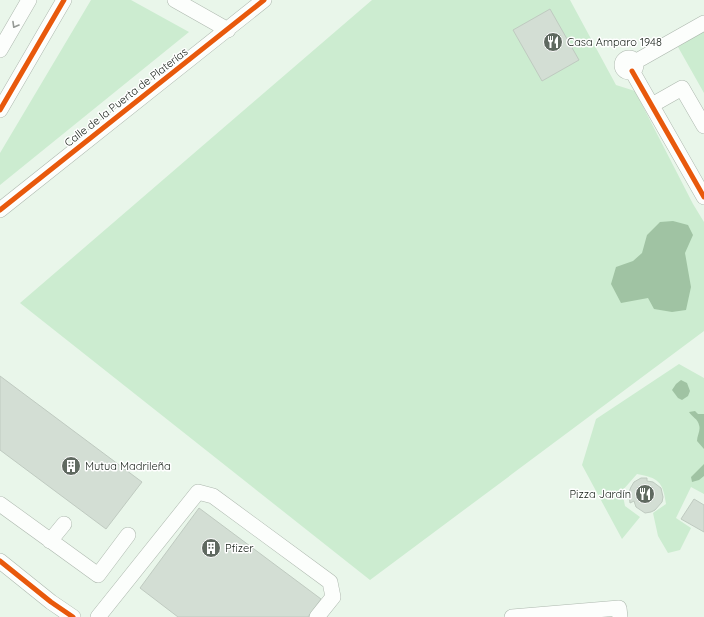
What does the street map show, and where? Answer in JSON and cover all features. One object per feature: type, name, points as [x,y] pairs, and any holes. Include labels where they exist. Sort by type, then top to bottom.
[{"type":"street","points":[[0,50],[29,0]]},
{"type":"street","points":[[0,110],[64,0]]},
{"type":"street","name":"Calle de la Puerta de Platerías","points":[[0,210],[264,0]]},
{"type":"street","points":[[180,1],[228,30]]},
{"type":"street","points":[[704,22],[633,67],[652,105],[704,197]]},
{"type":"street","points":[[652,105],[682,88],[704,126]]},
{"type":"street","points":[[98,617],[198,492],[213,496],[330,582],[333,597],[317,617]]},
{"type":"street","points":[[0,504],[98,575],[128,535]]},
{"type":"street","points":[[50,541],[64,524]]},
{"type":"street","points":[[0,561],[51,602],[73,617]]},
{"type":"street","points":[[512,617],[619,608],[620,617]]},
{"type":"shaded area","points":[[91,0],[131,0],[189,32],[0,185],[0,153]]},
{"type":"shaded area","points":[[372,0],[570,0],[616,85],[635,91],[693,204],[704,222],[704,331],[370,580],[20,303]]},
{"type":"shaded area","points":[[704,31],[704,93],[678,47]]},
{"type":"shaded area","points":[[673,221],[688,225],[693,235],[685,253],[691,287],[686,310],[672,312],[654,309],[648,298],[621,303],[611,284],[616,267],[633,261],[642,253],[647,235],[660,222]]},
{"type":"shaded area","points":[[679,364],[704,378],[704,494],[691,487],[676,518],[691,528],[680,550],[668,553],[658,536],[653,513],[666,504],[661,485],[655,479],[637,474],[622,491],[625,506],[640,517],[622,539],[582,465],[596,419]]},
{"type":"shaded area","points":[[681,380],[687,383],[690,391],[688,396],[682,400],[678,398],[672,390]]},
{"type":"shaded area","points":[[695,411],[698,414],[704,414],[704,449],[697,441],[700,429],[698,423],[689,412]]},
{"type":"shaded area","points":[[704,464],[704,476],[699,480],[692,482],[691,477]]},
{"type":"building","points":[[550,9],[579,60],[542,81],[513,30]]},
{"type":"building","name":"Mutua Madrileña","points":[[0,376],[142,482],[106,529],[0,450]]},
{"type":"building","name":"Pizza Jardín","points":[[641,478],[647,478],[647,481],[653,482],[661,488],[663,497],[662,502],[655,510],[651,512],[645,513],[636,507],[634,501],[630,503],[629,492],[631,487],[634,482]]},
{"type":"building","points":[[694,499],[704,505],[704,532],[681,519]]},
{"type":"building","name":"Pfizer","points":[[199,508],[321,599],[308,617],[178,617],[140,588]]},
{"type":"cycle path","points":[[0,110],[64,0]]},
{"type":"cycle path","points":[[0,210],[264,0]]},
{"type":"cycle path","points":[[632,71],[704,197]]},
{"type":"cycle path","points":[[0,561],[51,602],[73,617]]},
{"type":"place","name":"Casa Amparo 1948","points":[[553,42]]},
{"type":"place","name":"Mutua Madrileña","points":[[71,466]]},
{"type":"place","name":"Pizza Jardín","points":[[645,494]]},
{"type":"place","name":"Pfizer","points":[[211,548]]}]
